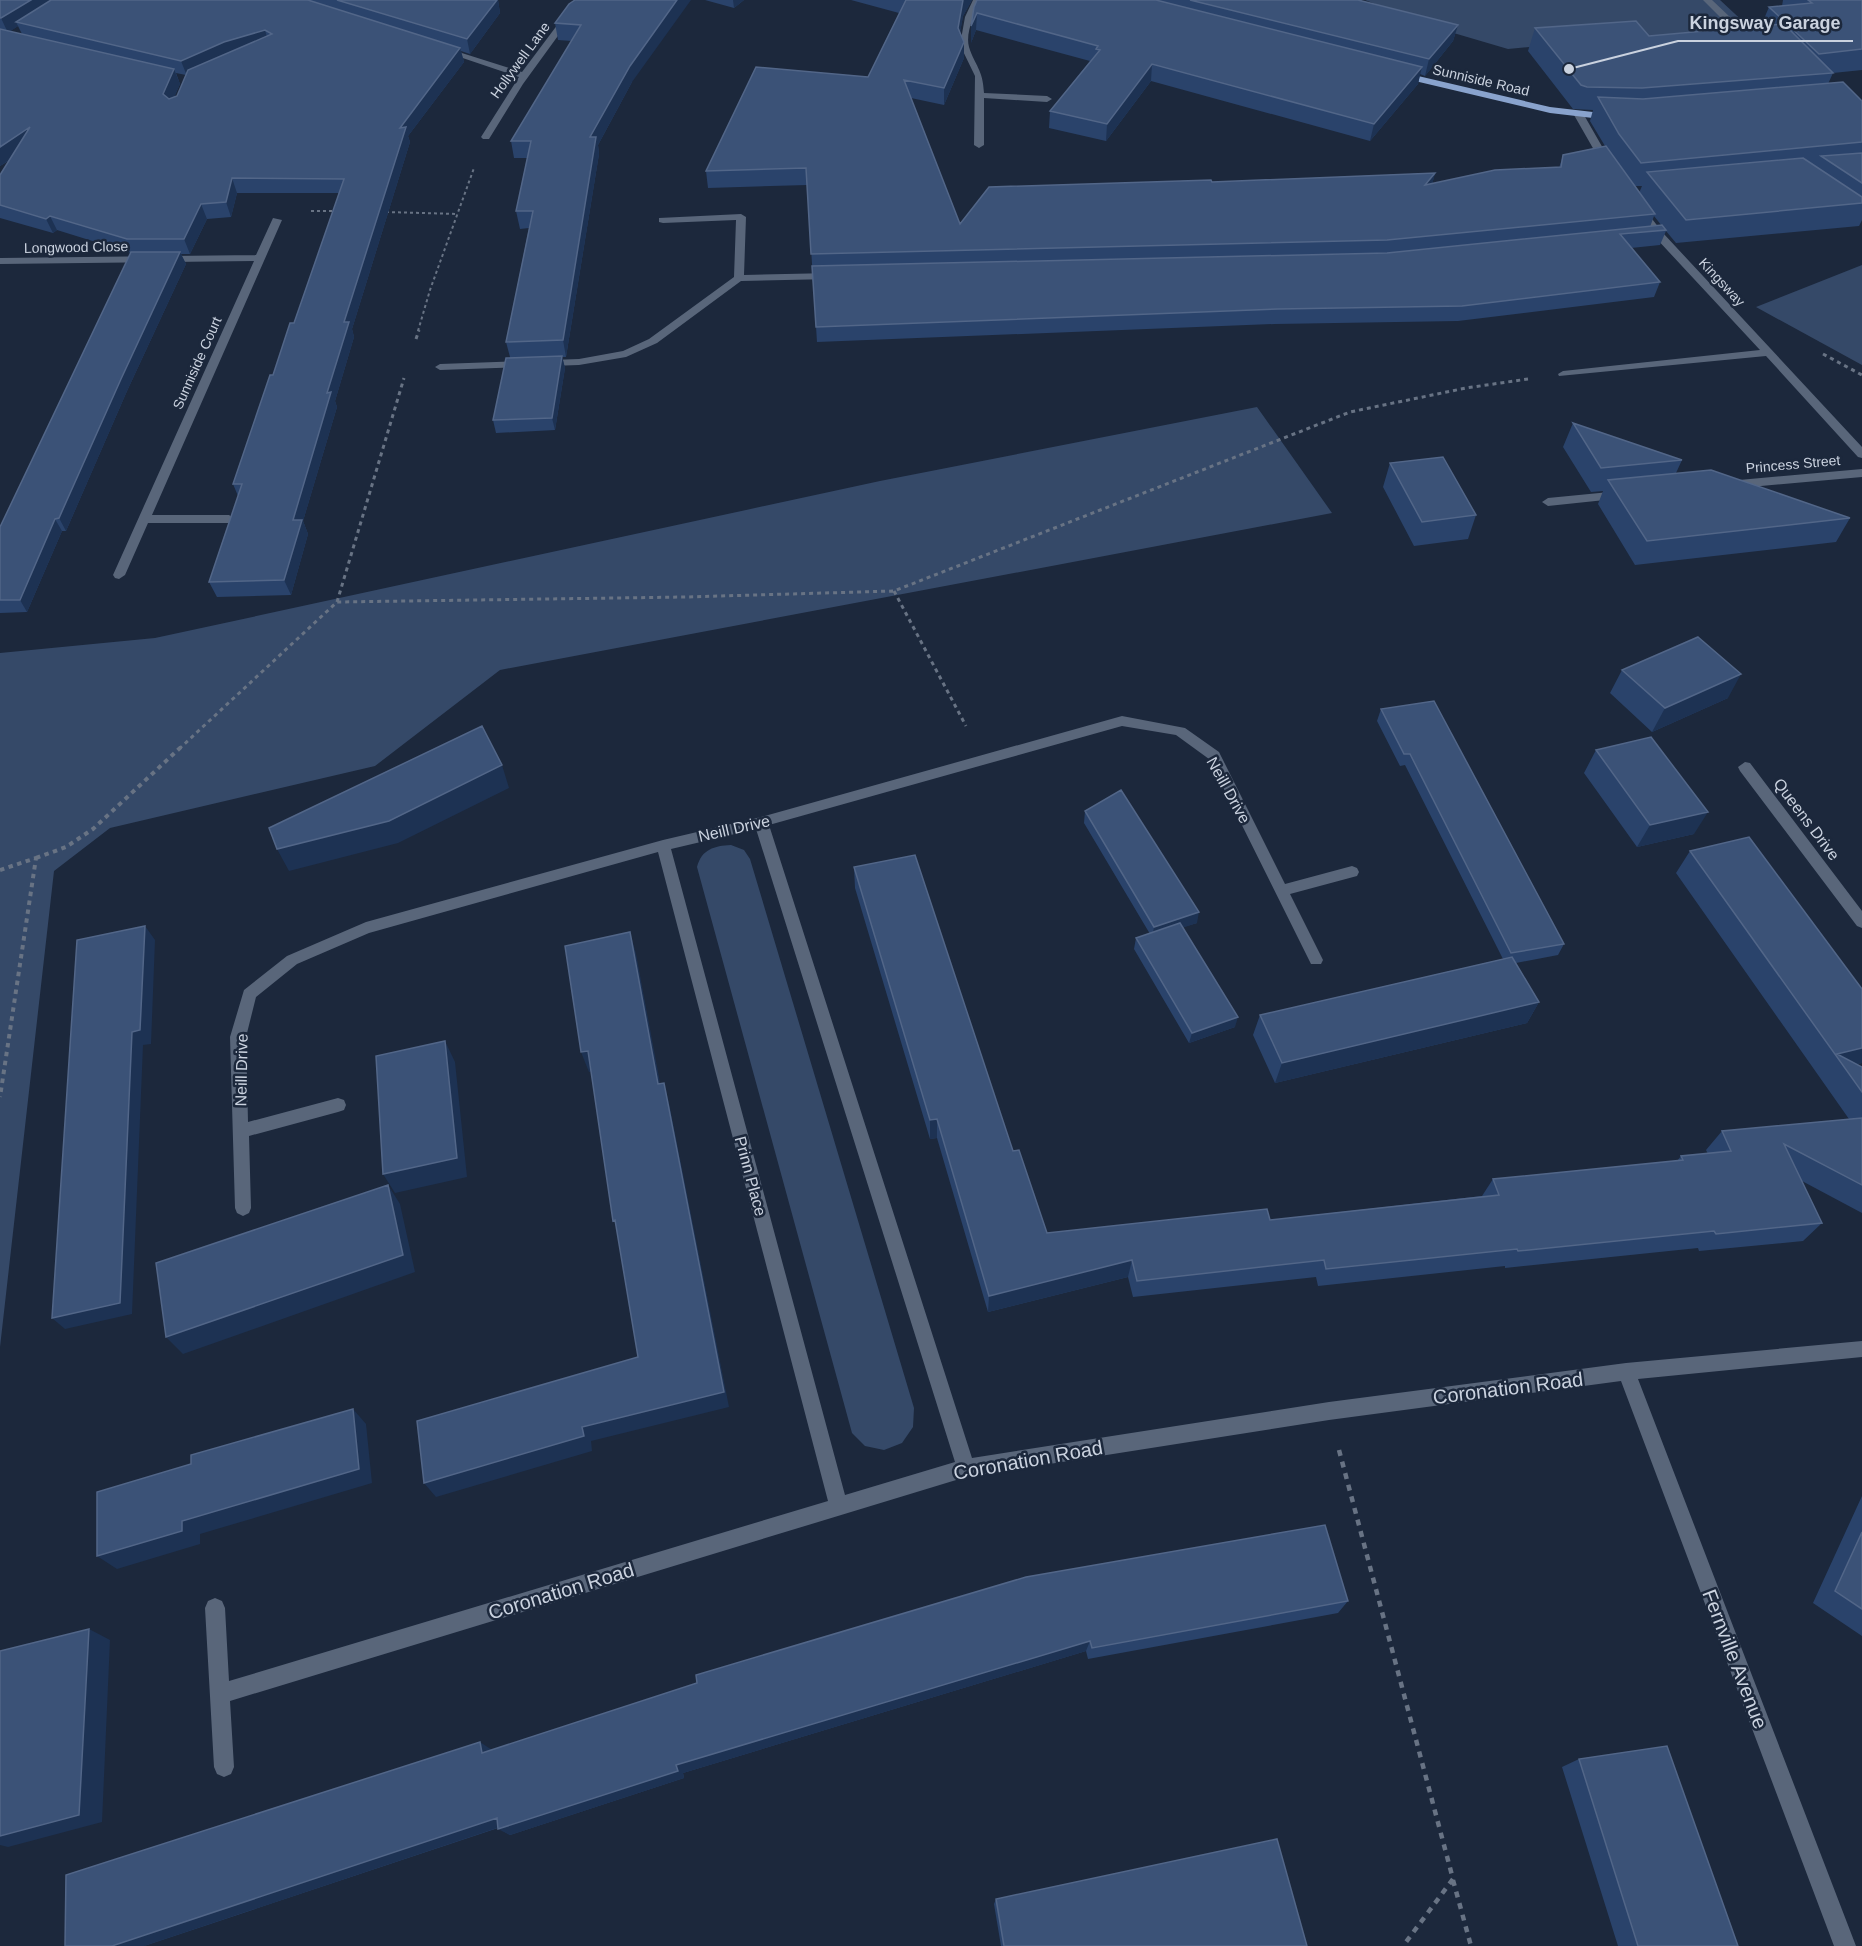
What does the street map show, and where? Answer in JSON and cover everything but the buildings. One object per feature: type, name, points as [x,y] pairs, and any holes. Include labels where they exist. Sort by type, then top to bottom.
[{"type":"main road","name":"Sunniside Road","points":[[1390,72],[1506,101],[1579,115],[1616,117]]},
{"type":"street","name":"Hollywell Lane","points":[[486,138],[502,107],[580,0]]},
{"type":"street","points":[[977,0],[969,17],[963,45],[979,76],[979,146]]},
{"type":"street","points":[[1707,0],[1728,20]]},
{"type":"street","points":[[435,48],[524,75]]},
{"type":"street","points":[[979,95],[1047,99]]},
{"type":"street","points":[[1579,115],[1614,172]]},
{"type":"street","name":"Kingsway","points":[[1633,200],[1653,236],[1768,353],[1862,454]]},
{"type":"street","points":[[663,220],[741,218],[739,278]]},
{"type":"street","name":"Sunniside Court","points":[[119,575],[277,220]]},
{"type":"street","name":"Longwood Close","points":[[0,261],[260,258]]},
{"type":"street","points":[[440,367],[579,362],[626,354],[653,341],[739,278],[847,276]]},
{"type":"street","points":[[1563,374],[1730,355],[1768,353]]},
{"type":"street","name":"Princess Street","points":[[1711,487],[1862,473]]},
{"type":"street","points":[[1548,502],[1629,494]]},
{"type":"street","points":[[144,519],[228,519]]},
{"type":"street","name":"Neill Drive","points":[[243,1209],[238,1037],[249,994],[292,960],[366,928],[663,845],[761,822],[1122,721],[1180,730],[1214,756],[1316,960]]},
{"type":"street","name":"Queens Drive","points":[[1745,767],[1862,922]]},
{"type":"street","points":[[761,822],[966,1468]]},
{"type":"street","name":"Prinn Place","points":[[663,845],[839,1508]]},
{"type":"street","points":[[1281,891],[1352,872]]},
{"type":"street","name":"Neill Drive","points":[[241,1131],[338,1104]]},
{"type":"street","name":"Coronation Road","points":[[220,1694],[966,1468],[1329,1411],[1626,1372],[1862,1349]]},
{"type":"street","name":"Fernville Avenue","points":[[1626,1372],[1845,1946]]},
{"type":"street","points":[[215,1608],[224,1767]]},
{"type":"path","points":[[277,220],[282,210],[340,211]]},
{"type":"path","points":[[375,212],[457,214]]},
{"type":"path","points":[[0,870],[66,847],[93,829],[337,602],[685,597],[894,591],[1350,412],[1466,388],[1563,374]]},
{"type":"path","points":[[894,591],[984,760]]},
{"type":"path","points":[[0,1097],[36,858]]},
{"type":"path","points":[[1329,1411],[1471,1946]]},
{"type":"path","points":[[1403,1946],[1453,1879]]},
{"type":"shaded area","points":[[1365,0],[1720,0],[1749,27],[1508,49],[1440,29]]},
{"type":"shaded area","points":[[1862,265],[1862,365],[1756,307]]},
{"type":"shaded area","points":[[1257,407],[1332,513],[500,670],[375,766],[110,828],[54,871],[0,1347],[0,653],[155,638],[880,481]]},
{"type":"shaded area","points":[[731,845],[744,850],[750,859],[914,1408],[913,1427],[902,1443],[884,1450],[865,1446],[852,1433],[697,867],[705,852],[719,846]]},
{"type":"place","name":"Kingsway Garage","points":[[1569,69]]}]
